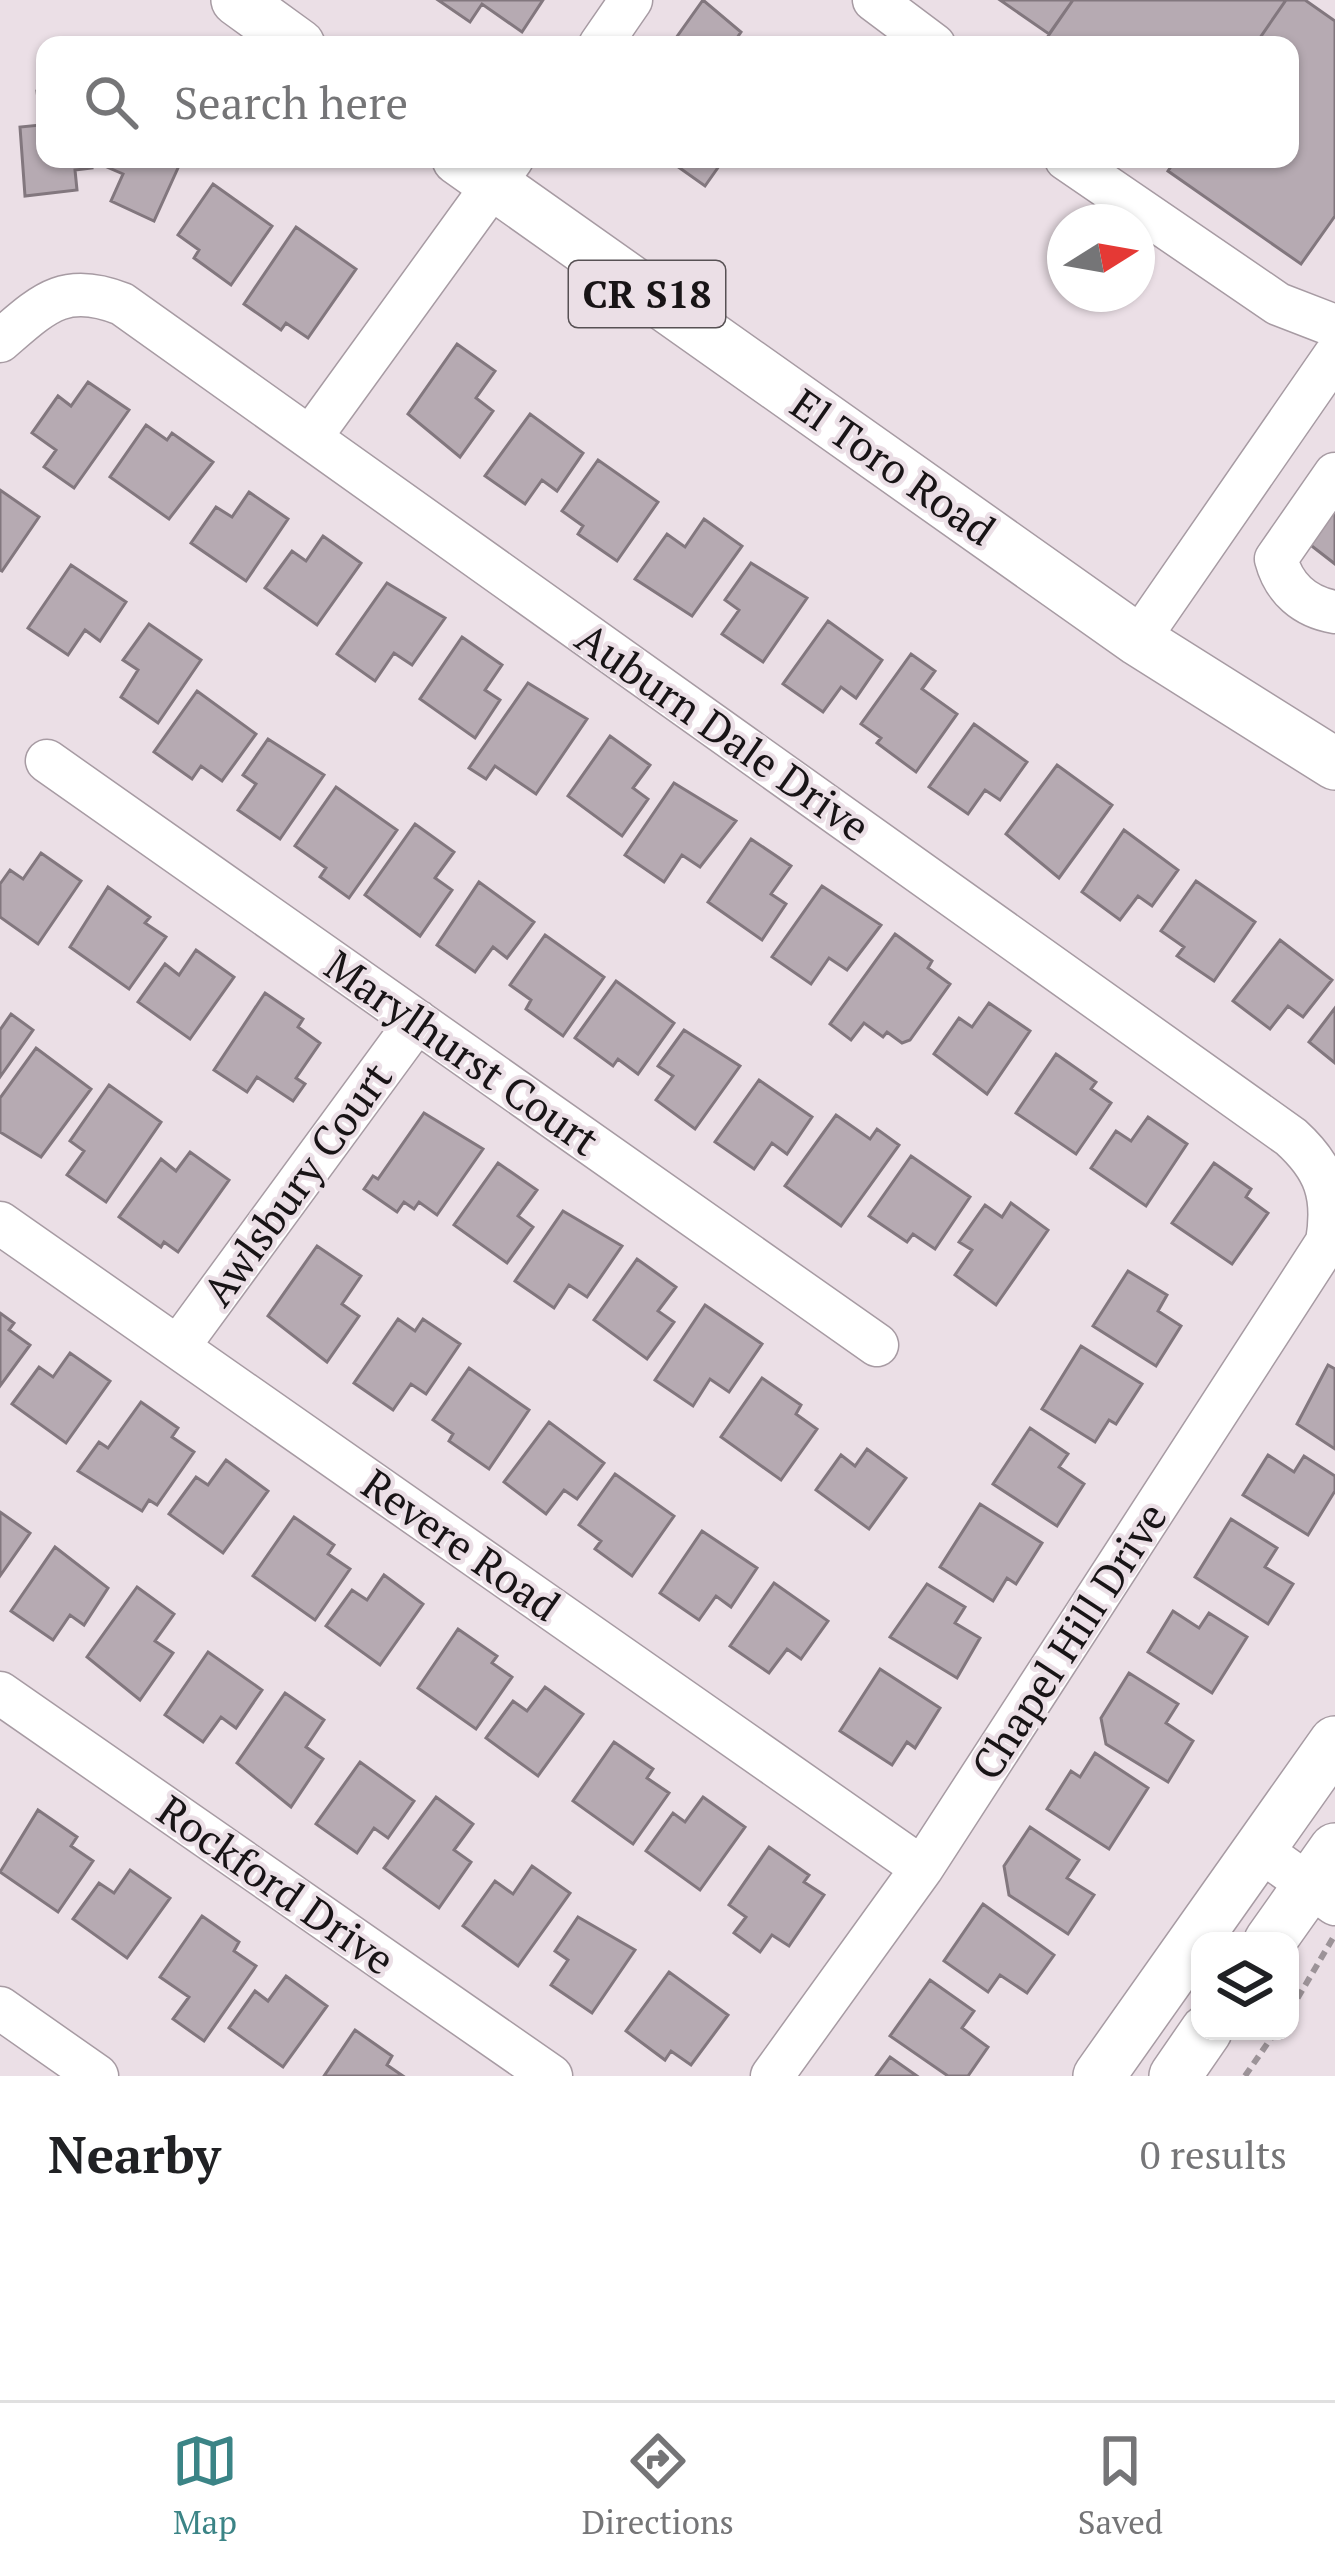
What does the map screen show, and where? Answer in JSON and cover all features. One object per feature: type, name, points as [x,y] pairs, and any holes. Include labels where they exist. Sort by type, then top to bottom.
[{"type":"main road","points":[[237,0],[287,36]]},
{"type":"main road","name":"El Toro Road","points":[[489,168],[800,403],[921,483],[1138,640],[1335,764]]},
{"type":"main road","points":[[1099,2076],[1335,1742]]},
{"type":"main road","points":[[1278,1932],[1326,1880]]},
{"type":"main road","points":[[1175,2076],[1200,2040]]},
{"type":"street","points":[[606,36],[631,0]]},
{"type":"street","points":[[874,0],[922,36]]},
{"type":"street","points":[[310,438],[487,168]]},
{"type":"street","points":[[1079,168],[1266,296],[1335,326]]},
{"type":"street","name":"Auburn Dale Drive","points":[[0,341],[56,298],[96,293],[122,304],[1291,1137],[1319,1163],[1332,1191]]},
{"type":"street","points":[[1138,640],[1335,355]]},
{"type":"street","points":[[1335,474],[1276,559],[1294,593],[1316,609],[1335,612]]},
{"type":"street","name":"Marylhurst Court","points":[[46,760],[877,1345]]},
{"type":"street","name":"Awlsbury Court","points":[[178,1347],[416,1021]]},
{"type":"street","name":"Chapel Hill Drive","points":[[772,2076],[922,1868],[1328,1242],[1332,1191]]},
{"type":"street","name":"Revere Road","points":[[0,1222],[922,1868]]},
{"type":"street","name":"Rockford Drive","points":[[0,1693],[551,2076]]},
{"type":"street","points":[[1260,1850],[1326,1880]]},
{"type":"street","points":[[0,2008],[97,2076]]},
{"type":"path","points":[[1299,1996],[1335,1935]]},
{"type":"path","points":[[1245,2076],[1270,2040]]},
{"type":"building","points":[[438,0],[543,0],[522,32],[482,4],[470,22]]},
{"type":"building","points":[[703,0],[741,32],[738,36],[677,36]]},
{"type":"building","points":[[1000,0],[1073,0],[1049,34]]},
{"type":"building","points":[[1073,0],[1286,0],[1261,36],[1048,36]]},
{"type":"building","points":[[1286,0],[1305,0],[1335,21],[1335,216],[1301,264],[1168,171],[1299,168],[1299,36],[1261,36]]},
{"type":"building","points":[[36,125],[36,168],[92,168],[75,170],[77,190],[25,196],[20,127]]},
{"type":"building","points":[[109,168],[178,168],[154,221],[111,201],[123,174]]},
{"type":"building","points":[[680,168],[718,168],[705,186]]},
{"type":"building","points":[[213,184],[272,226],[231,285],[194,258],[199,250],[178,235]]},
{"type":"building","points":[[296,227],[356,269],[308,338],[286,323],[281,330],[244,304]]},
{"type":"building","points":[[457,344],[495,371],[476,398],[493,411],[460,457],[408,414]]},
{"type":"building","points":[[88,382],[129,410],[74,488],[44,467],[56,450],[32,433],[58,396],[71,406]]},
{"type":"building","points":[[530,414],[583,453],[557,491],[542,480],[525,504],[485,476]]},
{"type":"building","points":[[146,425],[167,440],[172,433],[213,462],[169,519],[110,477]]},
{"type":"building","points":[[598,460],[658,502],[617,561],[578,534],[583,526],[562,511]]},
{"type":"building","points":[[0,490],[39,517],[2,571],[0,570]]},
{"type":"building","points":[[249,492],[288,519],[246,581],[191,543],[216,507],[232,517]]},
{"type":"building","points":[[1335,500],[1335,564],[1304,540]]},
{"type":"building","points":[[704,519],[742,546],[692,616],[635,579],[667,534],[685,547]]},
{"type":"building","points":[[323,536],[361,563],[317,625],[265,588],[292,551],[306,561]]},
{"type":"building","points":[[751,563],[807,598],[763,662],[722,634],[739,610],[725,600]]},
{"type":"building","points":[[71,565],[126,602],[100,641],[85,630],[68,655],[28,628]]},
{"type":"building","points":[[387,583],[445,618],[412,665],[394,653],[375,681],[337,654]]},
{"type":"building","points":[[828,621],[882,660],[856,698],[841,687],[823,712],[783,684]]},
{"type":"building","points":[[149,624],[201,660],[158,723],[121,697],[138,670],[123,660]]},
{"type":"building","points":[[462,637],[502,665],[485,690],[500,700],[475,738],[420,699]]},
{"type":"building","points":[[911,654],[935,671],[922,689],[957,714],[916,772],[877,743],[881,738],[861,724]]},
{"type":"building","points":[[528,683],[587,719],[536,794],[495,766],[486,779],[469,768]]},
{"type":"building","points":[[197,691],[256,734],[222,781],[201,766],[192,779],[154,752]]},
{"type":"building","points":[[974,724],[1027,762],[1000,800],[985,790],[968,814],[929,787]]},
{"type":"building","points":[[610,736],[650,765],[633,788],[648,799],[622,836],[568,796]]},
{"type":"building","points":[[268,739],[324,775],[280,839],[238,810],[256,784],[243,775]]},
{"type":"building","points":[[1057,765],[1112,805],[1059,878],[1006,834]]},
{"type":"building","points":[[674,783],[736,821],[700,867],[682,855],[664,882],[625,855]]},
{"type":"building","points":[[336,787],[397,830],[349,898],[320,877],[326,868],[295,846]]},
{"type":"building","points":[[415,824],[454,852],[435,878],[452,890],[420,936],[365,895]]},
{"type":"building","points":[[1124,830],[1178,870],[1152,906],[1138,896],[1120,920],[1082,892]]},
{"type":"building","points":[[751,839],[791,866],[771,894],[786,904],[762,940],[708,902]]},
{"type":"building","points":[[41,853],[81,881],[38,944],[0,917],[0,884],[10,870],[23,879]]},
{"type":"building","points":[[1196,881],[1255,922],[1214,981],[1177,956],[1184,947],[1161,931]]},
{"type":"building","points":[[479,882],[534,922],[507,958],[493,947],[475,972],[437,945]]},
{"type":"building","points":[[822,886],[881,925],[847,970],[829,958],[811,984],[772,957]]},
{"type":"building","points":[[108,887],[150,917],[145,923],[166,937],[129,989],[70,947]]},
{"type":"building","points":[[895,934],[932,961],[928,968],[950,984],[910,1040],[902,1043],[887,1032],[883,1037],[864,1023],[851,1040],[830,1024]]},
{"type":"building","points":[[545,935],[604,977],[563,1036],[526,1009],[531,1000],[510,985]]},
{"type":"building","points":[[1280,940],[1332,980],[1303,1017],[1288,1006],[1270,1029],[1233,1001]]},
{"type":"building","points":[[196,950],[234,977],[190,1039],[138,1002],[165,964],[179,975]]},
{"type":"building","points":[[616,981],[674,1023],[638,1074],[618,1059],[613,1066],[575,1038]]},
{"type":"building","points":[[265,993],[303,1019],[298,1027],[320,1043],[296,1078],[305,1084],[293,1101],[257,1077],[247,1092],[214,1070]]},
{"type":"building","points":[[989,1003],[1030,1031],[987,1094],[934,1054],[959,1018],[972,1027]]},
{"type":"building","points":[[1335,1008],[1335,1063],[1309,1042]]},
{"type":"building","points":[[11,1014],[33,1030],[0,1077],[0,1030]]},
{"type":"building","points":[[684,1030],[740,1066],[695,1129],[656,1100],[673,1076],[658,1066]]},
{"type":"building","points":[[36,1048],[91,1089],[41,1157],[0,1132],[0,1098]]},
{"type":"building","points":[[1056,1054],[1096,1082],[1091,1089],[1111,1103],[1076,1154],[1016,1113]]},
{"type":"building","points":[[759,1080],[812,1117],[787,1154],[772,1143],[754,1169],[715,1142]]},
{"type":"building","points":[[109,1085],[161,1122],[106,1202],[67,1175],[84,1151],[70,1141]]},
{"type":"building","points":[[424,1113],[483,1149],[437,1215],[419,1202],[414,1209],[404,1202],[397,1212],[364,1189],[373,1176],[378,1179]]},
{"type":"building","points":[[836,1115],[870,1139],[877,1129],[899,1145],[841,1226],[785,1186]]},
{"type":"building","points":[[1148,1117],[1187,1144],[1146,1206],[1091,1168],[1116,1131],[1131,1141]]},
{"type":"building","points":[[190,1152],[229,1180],[178,1252],[164,1242],[161,1247],[119,1217],[161,1159],[176,1171]]},
{"type":"building","points":[[911,1156],[970,1197],[935,1249],[913,1234],[907,1242],[869,1216]]},
{"type":"building","points":[[498,1163],[537,1190],[518,1216],[533,1227],[507,1263],[454,1225]]},
{"type":"building","points":[[1214,1163],[1251,1189],[1246,1197],[1268,1213],[1232,1264],[1172,1223]]},
{"type":"building","points":[[1011,1203],[1048,1230],[996,1305],[955,1275],[972,1250],[959,1242],[985,1205],[1002,1217]]},
{"type":"building","points":[[563,1211],[622,1246],[587,1297],[569,1285],[554,1308],[515,1281]]},
{"type":"building","points":[[317,1246],[361,1276],[342,1304],[359,1316],[327,1362],[268,1316]]},
{"type":"building","points":[[637,1259],[676,1287],[658,1311],[674,1322],[647,1359],[594,1320]]},
{"type":"building","points":[[1128,1271],[1167,1295],[1158,1311],[1181,1326],[1156,1366],[1093,1326]]},
{"type":"building","points":[[705,1305],[762,1344],[729,1392],[710,1379],[693,1406],[655,1380]]},
{"type":"building","points":[[0,1313],[14,1323],[9,1330],[30,1345],[0,1386]]},
{"type":"building","points":[[398,1319],[415,1331],[423,1319],[460,1344],[426,1394],[411,1384],[393,1410],[354,1383]]},
{"type":"building","points":[[1081,1346],[1142,1384],[1116,1424],[1109,1420],[1095,1442],[1042,1409]]},
{"type":"building","points":[[70,1353],[110,1381],[66,1443],[12,1404],[39,1367],[53,1377]]},
{"type":"building","points":[[1328,1365],[1335,1369],[1335,1449],[1297,1424]]},
{"type":"building","points":[[469,1368],[529,1410],[489,1469],[449,1441],[453,1434],[433,1420]]},
{"type":"building","points":[[762,1378],[801,1405],[796,1414],[817,1429],[781,1480],[721,1437]]},
{"type":"building","points":[[141,1402],[178,1428],[172,1437],[194,1452],[157,1505],[149,1500],[142,1511],[78,1471],[99,1442],[108,1448]]},
{"type":"building","points":[[549,1422],[604,1463],[577,1499],[564,1490],[546,1514],[504,1482]]},
{"type":"building","points":[[1030,1428],[1068,1454],[1059,1467],[1084,1484],[1057,1526],[993,1484]]},
{"type":"building","points":[[867,1449],[906,1478],[869,1529],[816,1490],[841,1455],[855,1466]]},
{"type":"building","points":[[1268,1455],[1294,1472],[1304,1456],[1335,1476],[1335,1491],[1308,1535],[1243,1495]]},
{"type":"building","points":[[226,1460],[268,1491],[223,1553],[169,1514],[196,1477],[208,1485]]},
{"type":"building","points":[[615,1474],[674,1516],[632,1576],[595,1549],[601,1541],[579,1525]]},
{"type":"building","points":[[980,1504],[1042,1543],[1016,1584],[1007,1578],[993,1601],[940,1567]]},
{"type":"building","points":[[0,1512],[30,1533],[0,1576]]},
{"type":"building","points":[[294,1517],[334,1545],[328,1554],[350,1569],[315,1620],[253,1576]]},
{"type":"building","points":[[1231,1519],[1277,1548],[1265,1567],[1293,1584],[1268,1624],[1195,1577]]},
{"type":"building","points":[[702,1531],[757,1568],[731,1607],[716,1596],[699,1620],[660,1593]]},
{"type":"building","points":[[55,1547],[108,1588],[84,1625],[70,1615],[53,1640],[11,1611]]},
{"type":"building","points":[[384,1575],[423,1604],[380,1665],[326,1626],[352,1590],[367,1600]]},
{"type":"building","points":[[774,1583],[828,1621],[801,1659],[787,1649],[769,1673],[730,1646]]},
{"type":"building","points":[[927,1584],[965,1607],[955,1623],[980,1638],[957,1678],[890,1637]]},
{"type":"building","points":[[137,1587],[174,1614],[155,1641],[173,1653],[140,1700],[87,1657]]},
{"type":"building","points":[[1173,1611],[1199,1628],[1209,1613],[1247,1637],[1212,1693],[1148,1652]]},
{"type":"building","points":[[458,1629],[497,1656],[492,1663],[512,1677],[476,1729],[418,1688]]},
{"type":"building","points":[[208,1652],[262,1690],[236,1728],[221,1717],[203,1742],[165,1715]]},
{"type":"building","points":[[880,1669],[940,1708],[915,1748],[907,1742],[892,1765],[840,1731]]},
{"type":"building","points":[[1129,1673],[1178,1704],[1166,1723],[1193,1741],[1168,1782],[1106,1744],[1101,1718]]},
{"type":"building","points":[[545,1687],[583,1714],[538,1776],[486,1738],[513,1701],[527,1711]]},
{"type":"building","points":[[285,1693],[324,1720],[306,1747],[323,1759],[291,1807],[237,1763]]},
{"type":"building","points":[[614,1742],[653,1769],[647,1778],[669,1793],[633,1844],[573,1801]]},
{"type":"building","points":[[1095,1753],[1148,1788],[1109,1849],[1047,1809],[1071,1771],[1080,1777]]},
{"type":"building","points":[[360,1762],[414,1801],[388,1838],[374,1828],[357,1853],[316,1824]]},
{"type":"building","points":[[436,1797],[473,1824],[454,1850],[471,1862],[439,1908],[384,1868]]},
{"type":"building","points":[[703,1797],[745,1827],[700,1890],[646,1851],[673,1813],[685,1822]]},
{"type":"building","points":[[38,1810],[77,1837],[71,1846],[93,1861],[58,1912],[0,1872]]},
{"type":"building","points":[[1030,1827],[1079,1860],[1067,1878],[1094,1895],[1068,1934],[1009,1895],[1004,1866]]},
{"type":"building","points":[[769,1847],[809,1875],[804,1882],[824,1895],[789,1946],[772,1935],[760,1952],[734,1933],[746,1917],[729,1905]]},
{"type":"building","points":[[532,1866],[570,1893],[518,1966],[463,1926],[495,1881],[513,1894]]},
{"type":"building","points":[[130,1870],[170,1898],[127,1958],[73,1919],[99,1883],[114,1893]]},
{"type":"building","points":[[983,1904],[1054,1955],[1027,1993],[1000,1975],[988,1992],[944,1961]]},
{"type":"building","points":[[202,1916],[239,1942],[234,1951],[256,1966],[204,2041],[173,2019],[189,1997],[160,1977]]},
{"type":"building","points":[[578,1917],[635,1950],[592,2013],[551,1985],[568,1960],[555,1951]]},
{"type":"building","points":[[669,1972],[728,2015],[691,2065],[671,2051],[665,2060],[626,2031]]},
{"type":"building","points":[[286,1976],[327,2006],[283,2067],[229,2028],[255,1991],[268,2001]]},
{"type":"building","points":[[930,1980],[974,2011],[962,2028],[988,2047],[968,2076],[948,2076],[890,2036]]},
{"type":"building","points":[[355,2030],[392,2056],[387,2065],[403,2076],[324,2076]]},
{"type":"building","points":[[890,2057],[917,2076],[876,2076]]}]
